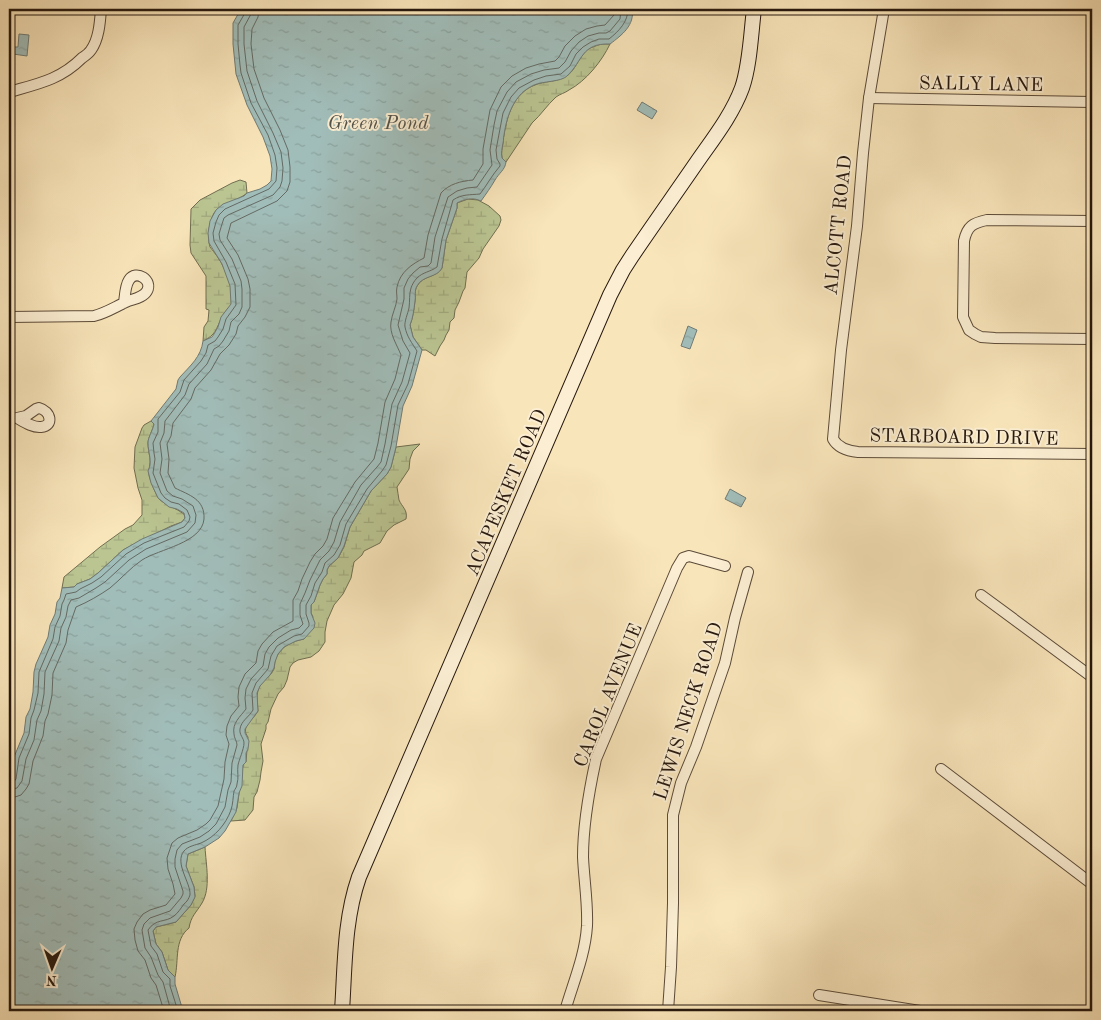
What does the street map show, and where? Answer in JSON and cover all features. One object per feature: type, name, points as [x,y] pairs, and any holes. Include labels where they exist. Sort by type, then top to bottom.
[{"type":"main road","name":"ACAPESKET ROAD","points":[[342,1011],[350,911],[359,877],[610,295],[628,263],[734,107],[743,86],[754,9]]},
{"type":"street","points":[[9,92],[59,76],[78,62],[91,50],[100,24],[101,9]]},
{"type":"street","name":"ALCOTT ROAD","points":[[838,445],[833,439],[841,350],[857,226],[860,173],[869,98],[884,9]]},
{"type":"street","name":"SALLY LANE","points":[[869,98],[1092,102]]},
{"type":"street","points":[[1092,221],[987,220],[972,225],[966,232],[964,241],[963,303],[963,317],[969,330],[981,337],[1092,339]]},
{"type":"street","points":[[9,317],[94,316],[106,313],[124,303]]},
{"type":"street","name":"STARBOARD DRIVE","points":[[838,445],[849,451],[858,452],[1092,454]]},
{"type":"street","name":"CAROL AVENUE","points":[[565,1011],[585,942],[587,917],[583,857],[585,821],[590,784],[596,759],[683,558],[688,556],[725,566]]},
{"type":"street","name":"LEWIS NECK ROAD","points":[[668,1011],[671,967],[674,805],[724,663],[748,572]]},
{"type":"street","points":[[981,595],[1092,678]]},
{"type":"street","points":[[941,769],[1092,884]]},
{"type":"street","points":[[819,995],[920,1011]]},
{"type":"green space","points":[[601,44],[610,44],[598,64],[575,86],[556,97],[550,103],[532,123],[506,162],[502,158],[504,136],[507,120],[517,99],[522,93],[535,85],[565,77],[587,50]]},
{"type":"green space","points":[[240,180],[246,182],[247,193],[217,209],[209,230],[210,247],[221,262],[226,273],[231,289],[232,304],[223,315],[213,334],[203,341],[204,327],[208,321],[209,310],[206,309],[206,276],[191,253],[191,209],[200,200]]},
{"type":"green space","points":[[468,199],[478,200],[489,206],[500,216],[501,220],[479,258],[467,272],[465,288],[455,310],[454,318],[450,322],[449,330],[435,356],[426,350],[422,350],[413,337],[410,325],[416,290],[420,282],[442,268],[446,240],[457,203]]},
{"type":"green space","points":[[151,421],[154,424],[148,443],[150,480],[160,500],[184,514],[185,518],[182,522],[123,550],[90,579],[74,587],[62,588],[64,577],[100,547],[133,525],[142,515],[142,500],[134,468],[135,447],[142,428]]},
{"type":"green space","points":[[420,444],[413,451],[409,469],[397,487],[399,500],[406,513],[406,519],[394,525],[387,531],[380,543],[364,551],[354,562],[351,578],[343,594],[334,605],[327,621],[325,642],[319,651],[311,657],[298,660],[290,667],[284,687],[278,694],[271,709],[261,744],[263,761],[257,792],[254,797],[253,810],[245,820],[231,821],[237,808],[243,765],[246,762],[248,737],[245,730],[258,711],[257,696],[260,685],[273,671],[275,659],[281,650],[292,643],[304,639],[313,617],[311,605],[327,574],[327,570],[338,558],[344,547],[350,527],[371,491],[391,467],[396,447]]},
{"type":"green space","points":[[205,847],[207,876],[205,897],[192,917],[189,928],[181,938],[175,977],[168,970],[162,952],[156,944],[153,931],[156,927],[176,922],[191,905],[195,896],[194,887],[186,866],[188,854]]},
{"type":"water","name":"Green Pond","points":[[241,9],[632,9],[632,20],[627,29],[610,44],[600,44],[588,50],[564,78],[534,85],[521,94],[507,120],[502,154],[502,158],[506,162],[504,167],[481,201],[469,199],[457,203],[446,240],[442,268],[437,273],[420,282],[416,288],[414,310],[410,325],[413,337],[422,350],[412,386],[403,406],[391,467],[371,491],[350,527],[338,558],[327,570],[327,574],[311,605],[311,613],[315,623],[314,628],[304,639],[284,647],[278,654],[270,675],[260,686],[257,693],[258,711],[245,729],[249,741],[246,762],[243,765],[242,786],[236,812],[219,838],[205,847],[188,854],[186,866],[194,887],[195,897],[191,905],[176,922],[156,927],[153,931],[156,944],[162,952],[168,970],[175,977],[175,984],[183,1011],[9,1011],[9,784],[14,757],[24,733],[26,717],[30,709],[36,664],[48,637],[62,588],[74,587],[90,579],[123,550],[142,539],[182,522],[185,518],[184,513],[169,507],[158,498],[151,483],[148,471],[150,461],[148,443],[154,424],[151,421],[176,389],[180,377],[197,357],[203,341],[212,337],[221,317],[231,304],[230,286],[222,264],[209,243],[210,221],[216,210],[223,204],[260,189],[271,181],[270,156],[247,105],[236,74],[233,23]]},
{"type":"water","points":[[19,34],[29,35],[27,56],[13,54],[14,47],[18,47]]},
{"type":"water","points":[[642,102],[657,111],[652,119],[637,110]]},
{"type":"water","points":[[688,326],[697,330],[690,349],[681,346]]},
{"type":"water","points":[[730,489],[746,498],[741,507],[725,499]]}]
